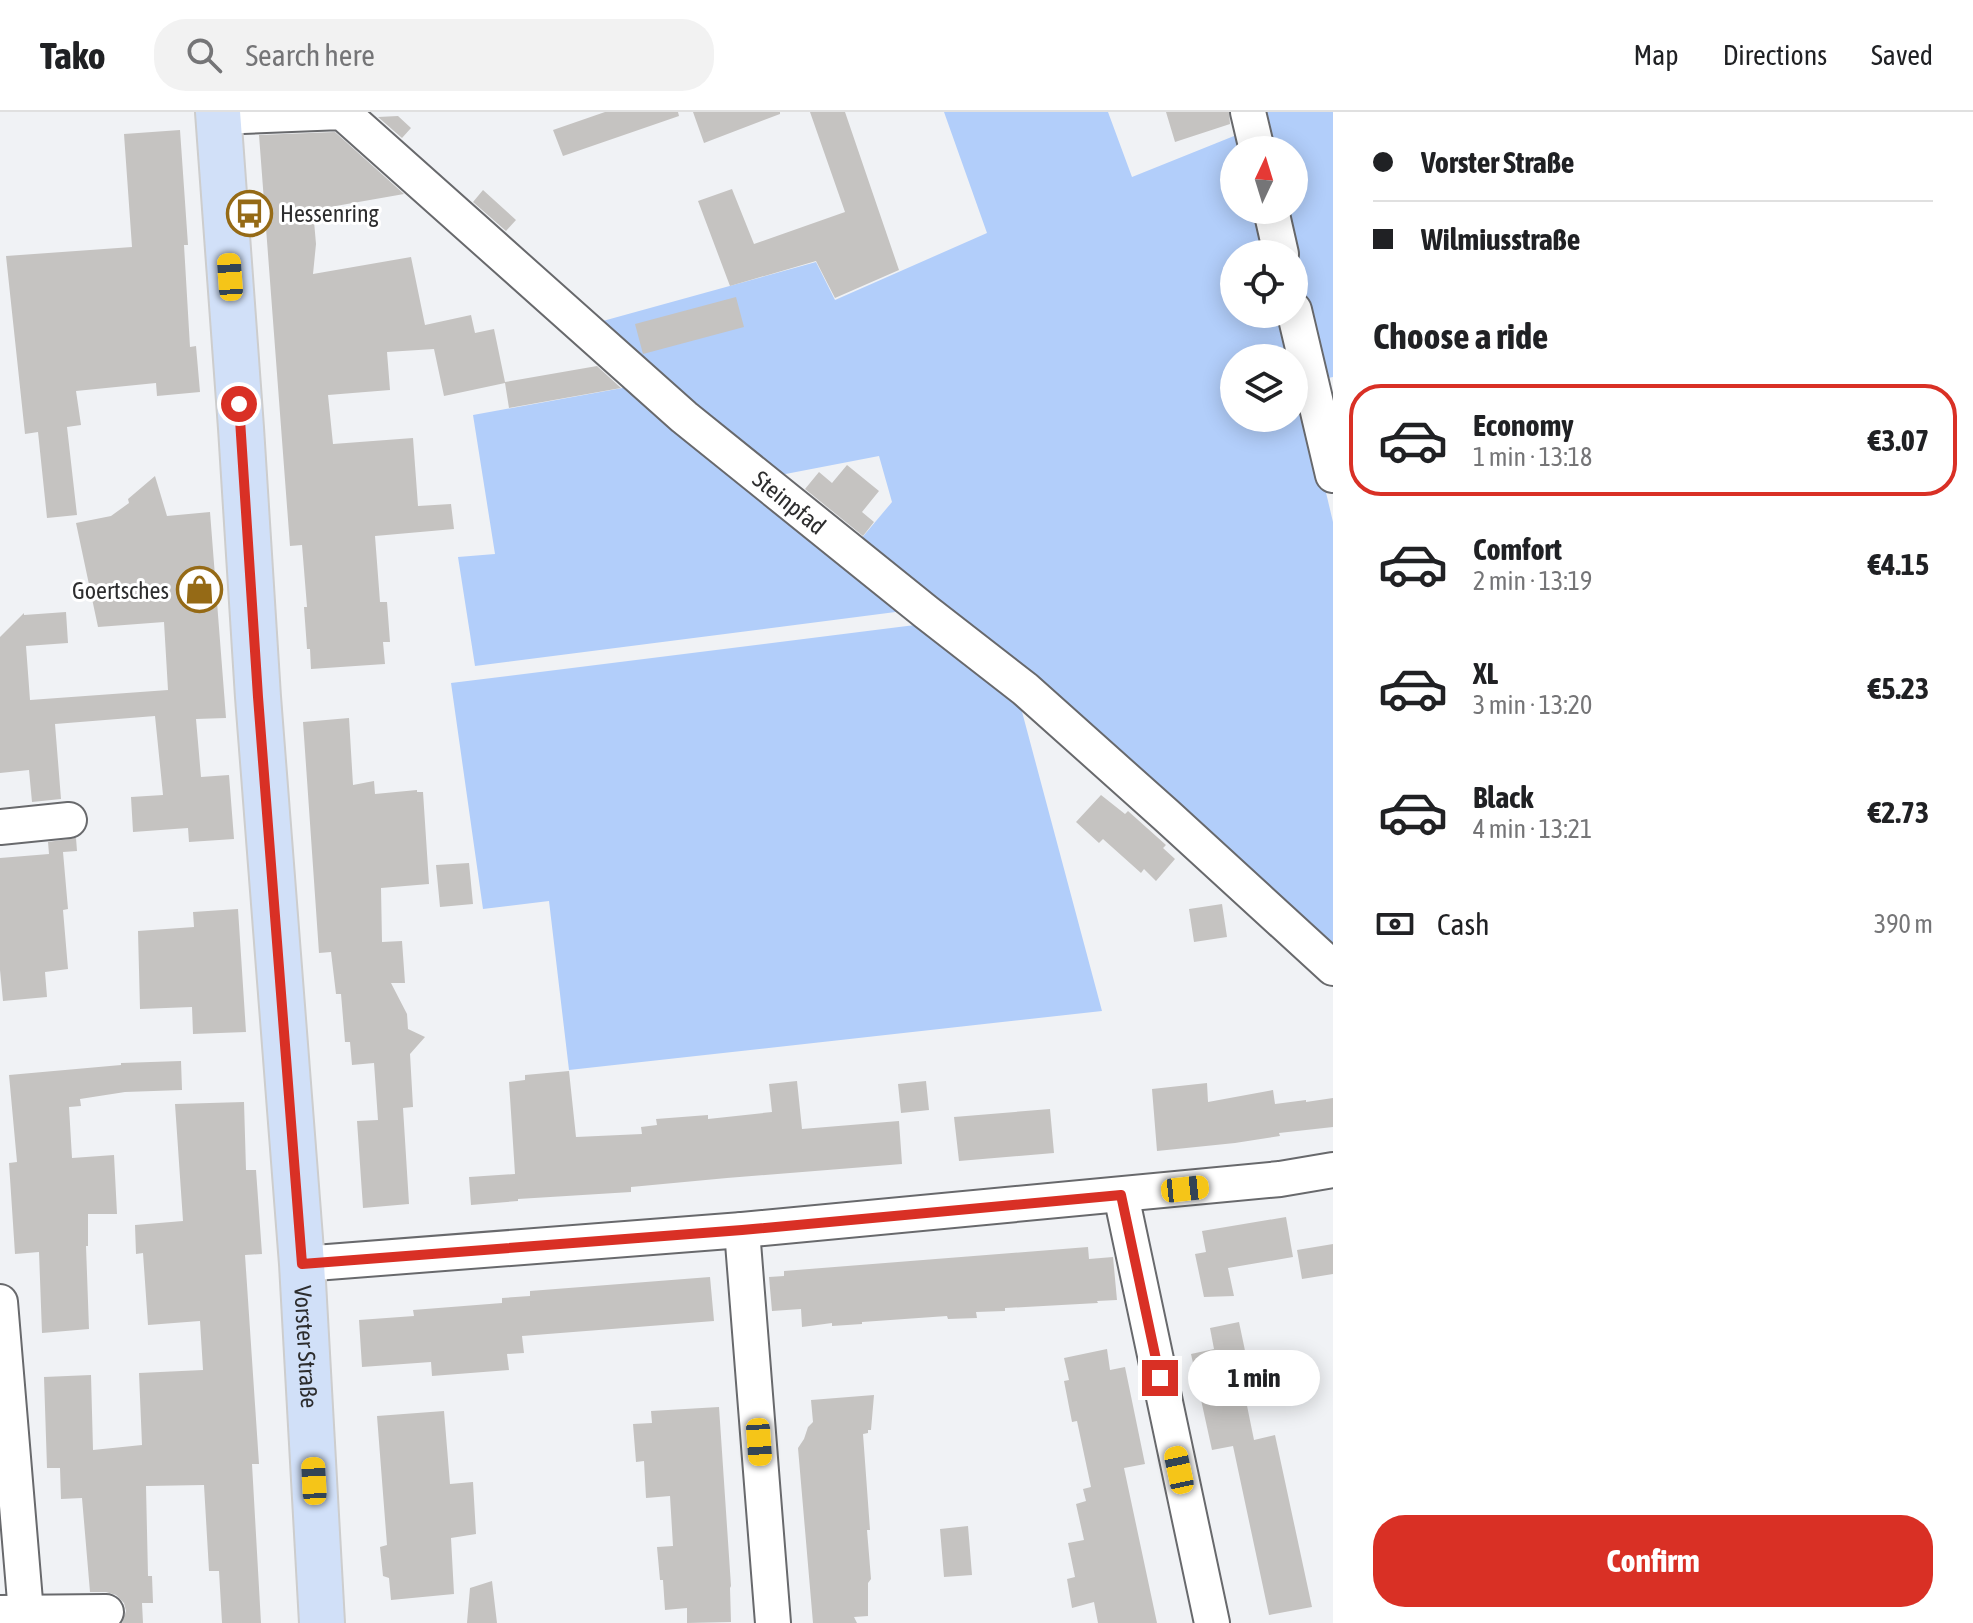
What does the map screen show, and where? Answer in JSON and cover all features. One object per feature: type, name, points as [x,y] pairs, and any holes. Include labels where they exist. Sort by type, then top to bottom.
[{"type":"main road","name":"Vorster Straße","points":[[218,115],[258,697],[302,1264],[322,1623]]},
{"type":"street","name":"Steinpfad","points":[[218,115],[342,112],[684,417],[1025,689],[1333,968]]},
{"type":"street","points":[[1248,112],[1254,136]]},
{"type":"street","points":[[1298,328],[1333,475]]},
{"type":"street","points":[[0,827],[69,820]]},
{"type":"street","points":[[302,1264],[742,1230],[1280,1179],[1333,1170]]},
{"type":"street","points":[[1121,1195],[1212,1623]]},
{"type":"street","points":[[742,1230],[773,1623]]},
{"type":"street","points":[[0,1302],[13,1613],[106,1612]]},
{"type":"shaded area","points":[[944,112],[1108,112],[1132,177],[1220,142],[1220,224],[1264,224],[1268,240],[1220,240],[1220,328],[1287,328],[1291,344],[1220,344],[1220,432],[1308,432],[1308,416],[1333,522],[1333,959],[855,546],[892,502],[879,456],[770,477],[592,324],[816,262],[835,300],[987,233]]},
{"type":"shaded area","points":[[1257,112],[1333,112],[1333,377],[1318,380],[1306,328],[1308,240],[1289,240],[1284,224],[1308,224],[1308,136],[1262,136]]},
{"type":"shaded area","points":[[639,385],[911,610],[475,666],[458,557],[495,554],[473,415]]},
{"type":"shaded area","points":[[915,625],[1017,693],[1102,1011],[569,1070],[549,901],[483,909],[451,683]]},
{"type":"building","points":[[605,112],[678,112],[679,116],[563,156],[553,130]]},
{"type":"building","points":[[693,112],[780,112],[780,114],[704,143]]},
{"type":"building","points":[[810,112],[845,112],[899,270],[835,298],[816,261],[730,286],[698,201],[732,189],[754,244],[845,212]]},
{"type":"building","points":[[1166,112],[1229,112],[1230,124],[1175,142]]},
{"type":"building","points":[[398,116],[411,128],[402,138],[378,117]]},
{"type":"building","points":[[180,130],[188,245],[184,245],[190,347],[196,346],[200,392],[157,396],[156,383],[76,391],[81,425],[67,427],[77,515],[47,518],[38,432],[25,434],[6,256],[132,247],[124,134]]},
{"type":"building","points":[[335,132],[404,194],[313,210],[316,244],[313,274],[411,257],[425,325],[471,315],[475,333],[494,329],[505,382],[597,366],[621,388],[509,408],[505,383],[444,396],[434,349],[387,352],[390,390],[328,395],[333,444],[413,438],[418,506],[451,504],[454,529],[375,536],[380,602],[387,602],[390,642],[383,642],[385,664],[311,669],[310,649],[307,649],[302,545],[290,546],[259,135]]},
{"type":"building","points":[[483,190],[516,220],[506,231],[473,202]]},
{"type":"building","points":[[736,297],[744,327],[643,354],[635,324]]},
{"type":"building","points":[[847,465],[879,491],[862,512],[874,522],[863,536],[805,489],[819,472],[832,483]]},
{"type":"building","points":[[155,476],[167,516],[210,512],[226,718],[196,719],[201,777],[229,775],[234,839],[189,842],[188,828],[133,832],[131,797],[163,795],[155,716],[55,724],[61,799],[32,802],[29,770],[0,773],[0,637],[24,613],[66,612],[68,643],[26,646],[30,700],[168,690],[164,622],[98,627],[76,523],[111,516],[129,503],[128,499]]},
{"type":"building","points":[[349,718],[353,785],[374,781],[375,794],[423,792],[429,884],[381,888],[382,942],[402,941],[405,983],[391,983],[407,1014],[408,1029],[425,1037],[410,1054],[413,1107],[403,1108],[409,1204],[363,1208],[357,1121],[378,1120],[374,1063],[352,1065],[350,1042],[345,1042],[341,994],[336,994],[331,952],[319,953],[303,722]]},
{"type":"building","points":[[1101,795],[1125,814],[1128,811],[1166,845],[1163,848],[1175,859],[1156,881],[1144,869],[1141,873],[1103,839],[1099,843],[1076,822]]},
{"type":"building","points":[[76,838],[77,851],[63,852],[68,909],[63,910],[68,969],[45,972],[47,997],[3,1001],[0,858],[49,854],[48,842]]},
{"type":"building","points":[[469,863],[473,904],[440,907],[436,865]]},
{"type":"building","points":[[1222,904],[1227,937],[1194,942],[1189,909]]},
{"type":"building","points":[[238,909],[246,1032],[193,1034],[192,1007],[140,1009],[138,931],[194,927],[193,912]]},
{"type":"building","points":[[181,1061],[182,1090],[125,1092],[80,1099],[81,1106],[69,1107],[72,1158],[114,1155],[117,1214],[88,1214],[89,1329],[42,1333],[39,1252],[15,1254],[9,1163],[17,1162],[9,1075],[121,1063]]},
{"type":"building","points":[[569,1071],[576,1137],[642,1134],[641,1127],[657,1125],[656,1119],[708,1115],[708,1119],[772,1112],[769,1084],[797,1081],[802,1129],[899,1121],[902,1164],[631,1187],[631,1192],[471,1205],[469,1177],[515,1174],[509,1082],[525,1080],[525,1075]]},
{"type":"building","points":[[926,1081],[929,1110],[901,1113],[898,1084]]},
{"type":"building","points":[[1207,1083],[1208,1102],[1273,1090],[1275,1104],[1333,1098],[1333,1127],[1279,1133],[1280,1136],[1235,1143],[1157,1151],[1152,1089]]},
{"type":"building","points":[[244,1102],[246,1170],[256,1170],[262,1254],[245,1255],[259,1464],[252,1464],[261,1623],[222,1623],[219,1571],[209,1571],[204,1485],[146,1486],[148,1576],[152,1576],[153,1603],[142,1603],[143,1623],[122,1623],[126,1611],[124,1603],[116,1595],[90,1592],[82,1498],[61,1499],[60,1468],[47,1468],[44,1377],[91,1375],[93,1450],[142,1445],[139,1373],[203,1370],[200,1321],[148,1325],[143,1253],[136,1254],[135,1225],[183,1221],[175,1104]]},
{"type":"building","points":[[1050,1109],[1054,1153],[959,1161],[954,1117]]},
{"type":"building","points":[[1286,1217],[1293,1257],[1228,1268],[1234,1296],[1204,1297],[1195,1254],[1206,1252],[1202,1231]]},
{"type":"building","points":[[1333,1244],[1333,1274],[1302,1279],[1297,1250]]},
{"type":"building","points":[[1088,1247],[1089,1259],[1113,1257],[1117,1300],[1005,1308],[1005,1311],[976,1312],[977,1318],[948,1319],[947,1316],[802,1327],[801,1309],[772,1311],[769,1277],[784,1276],[784,1271]]},
{"type":"building","points":[[710,1277],[714,1321],[522,1336],[524,1353],[507,1354],[509,1370],[432,1376],[431,1362],[362,1367],[359,1320],[414,1316],[413,1310],[502,1303],[502,1298],[530,1296],[530,1291]]},
{"type":"building","points":[[1239,1322],[1252,1384],[1243,1386],[1254,1440],[1275,1435],[1312,1607],[1269,1615],[1233,1446],[1212,1450],[1191,1354],[1214,1349],[1210,1328]]},
{"type":"building","points":[[1107,1349],[1110,1370],[1125,1367],[1145,1464],[1124,1468],[1157,1623],[1098,1623],[1094,1602],[1072,1608],[1067,1579],[1075,1577],[1068,1543],[1084,1540],[1076,1504],[1086,1501],[1083,1489],[1091,1487],[1077,1421],[1072,1422],[1064,1381],[1069,1380],[1064,1358]]},
{"type":"building","points":[[874,1395],[871,1430],[863,1434],[870,1530],[867,1530],[871,1579],[868,1583],[868,1616],[854,1617],[857,1623],[813,1623],[798,1448],[813,1422],[811,1400]]},
{"type":"building","points":[[719,1407],[731,1622],[687,1623],[687,1608],[665,1610],[657,1547],[673,1546],[670,1496],[646,1498],[644,1461],[636,1462],[633,1424],[652,1423],[651,1411]]},
{"type":"building","points":[[444,1411],[450,1484],[473,1482],[476,1534],[451,1538],[454,1594],[391,1600],[389,1578],[383,1576],[380,1547],[387,1545],[377,1416]]},
{"type":"building","points":[[968,1526],[972,1575],[944,1577],[940,1529]]},
{"type":"building","points":[[492,1581],[497,1623],[467,1623],[470,1588]]},
{"type":"place","name":"Hessenring","points":[[249,213]]},
{"type":"place","name":"Goertsches","points":[[200,590]]},
{"type":"route","points":[[239,404],[258,697],[302,1264],[742,1230],[1121,1195],[1160,1378]]}]
